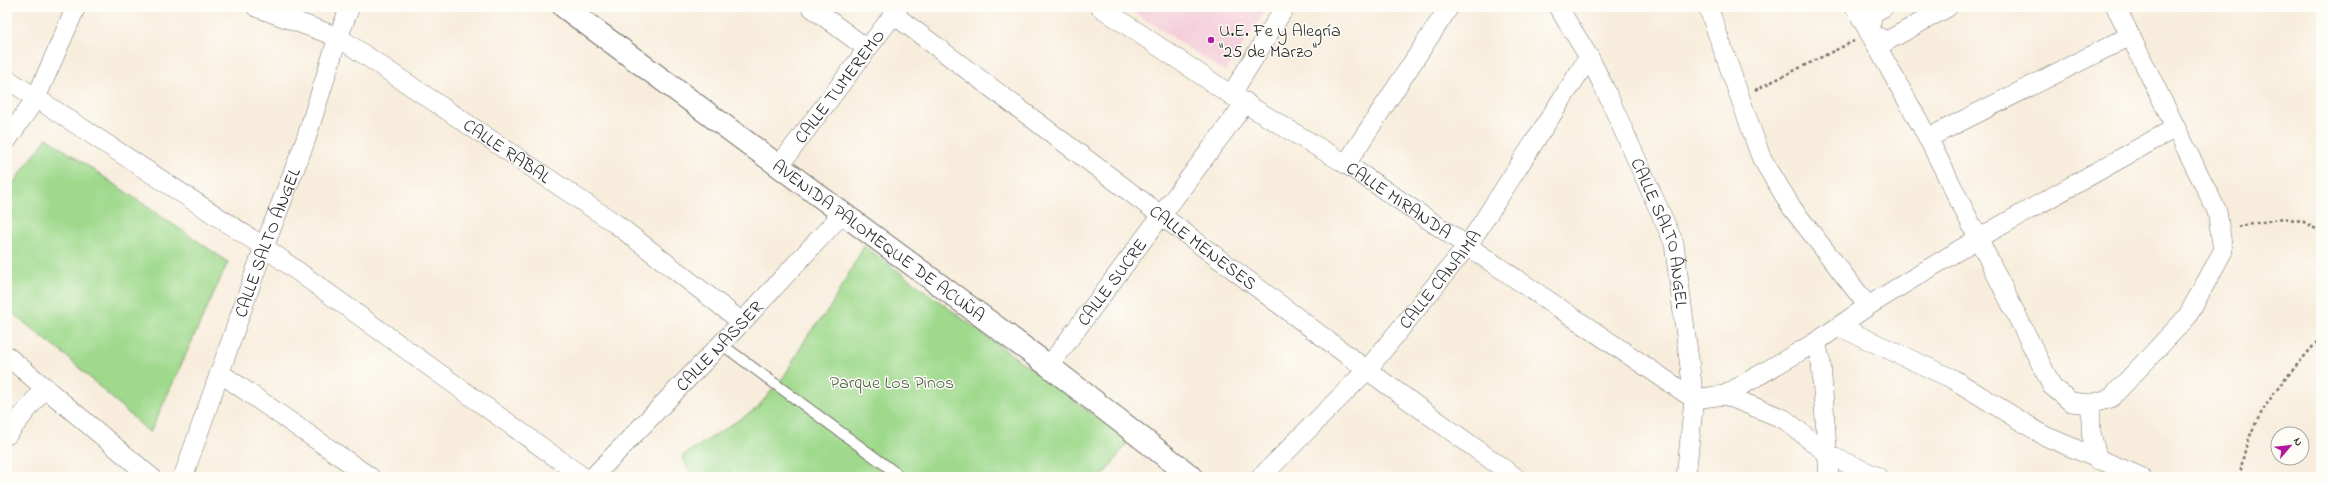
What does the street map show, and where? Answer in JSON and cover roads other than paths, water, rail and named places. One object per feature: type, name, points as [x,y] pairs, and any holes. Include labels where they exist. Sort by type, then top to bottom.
[{"type":"street","points":[[7,140],[36,98],[76,7]]},
{"type":"street","name":"CALLE RABAL","points":[[256,7],[338,37],[616,224],[742,322]]},
{"type":"street","name":"CALLE SALTO ÁNGEL","points":[[183,477],[264,246],[305,142],[338,37],[350,7]]},
{"type":"street","points":[[811,7],[866,48]]},
{"type":"street","name":"CALLE MIRANDA","points":[[1100,7],[1239,98],[1346,164],[1694,399]]},
{"type":"street","name":"CALLE SUCRE","points":[[1049,366],[1162,216],[1239,98],[1285,7]]},
{"type":"street","points":[[1346,164],[1449,7]]},
{"type":"street","name":"CALLE SALTO ÁNGEL","points":[[1558,7],[1589,57],[1604,87],[1674,243],[1694,399],[1686,477]]},
{"type":"street","points":[[1708,7],[1761,157],[1784,195],[1868,306]]},
{"type":"street","points":[[1855,7],[1928,138],[1977,239],[2052,386],[2071,402],[2091,404],[2111,398],[2187,317],[2223,251],[2217,211],[2116,7]]},
{"type":"street","points":[[1869,33],[1873,13],[1884,7]]},
{"type":"street","points":[[1869,33],[1887,41],[1948,7]]},
{"type":"street","name":"AVENIDA PALOMEQUE DE ACUÑA","points":[[569,9],[1049,366],[1192,477]]},
{"type":"street","name":"CALLE TUMEREMO","points":[[779,166],[866,48],[896,11]]},
{"type":"street","name":"CALLE MENESES","points":[[896,11],[1162,216],[1511,476]]},
{"type":"street","points":[[1928,138],[2130,36]]},
{"type":"street","name":"CALLE CANAIMA","points":[[1261,477],[1367,370],[1468,245],[1589,57]]},
{"type":"street","points":[[7,79],[264,246],[583,477]]},
{"type":"street","points":[[1694,399],[1725,395],[1816,342],[1868,306],[1977,239],[2175,128]]},
{"type":"street","name":"CALLE NASSER","points":[[593,477],[742,322],[843,213]]},
{"type":"street","points":[[1840,326],[1953,379],[2045,436],[2098,460],[2141,477]]},
{"type":"street","points":[[1816,342],[1821,363],[1829,455],[1829,477]]},
{"type":"street","points":[[7,356],[151,477]]},
{"type":"street","points":[[220,373],[370,477]]},
{"type":"street","points":[[7,435],[45,387]]},
{"type":"street","points":[[1725,395],[1784,419],[1829,455],[1878,477]]},
{"type":"street","points":[[2091,404],[2091,433],[2098,460]]},
{"type":"lane","points":[[721,344],[896,473]]},
{"type":"place","name":"U.E. Fe y Alegría \"25 de Marzo\"","points":[[1211,40]]},
{"type":"park label","name":"Parque Los Pinos","points":[[892,382]]}]
